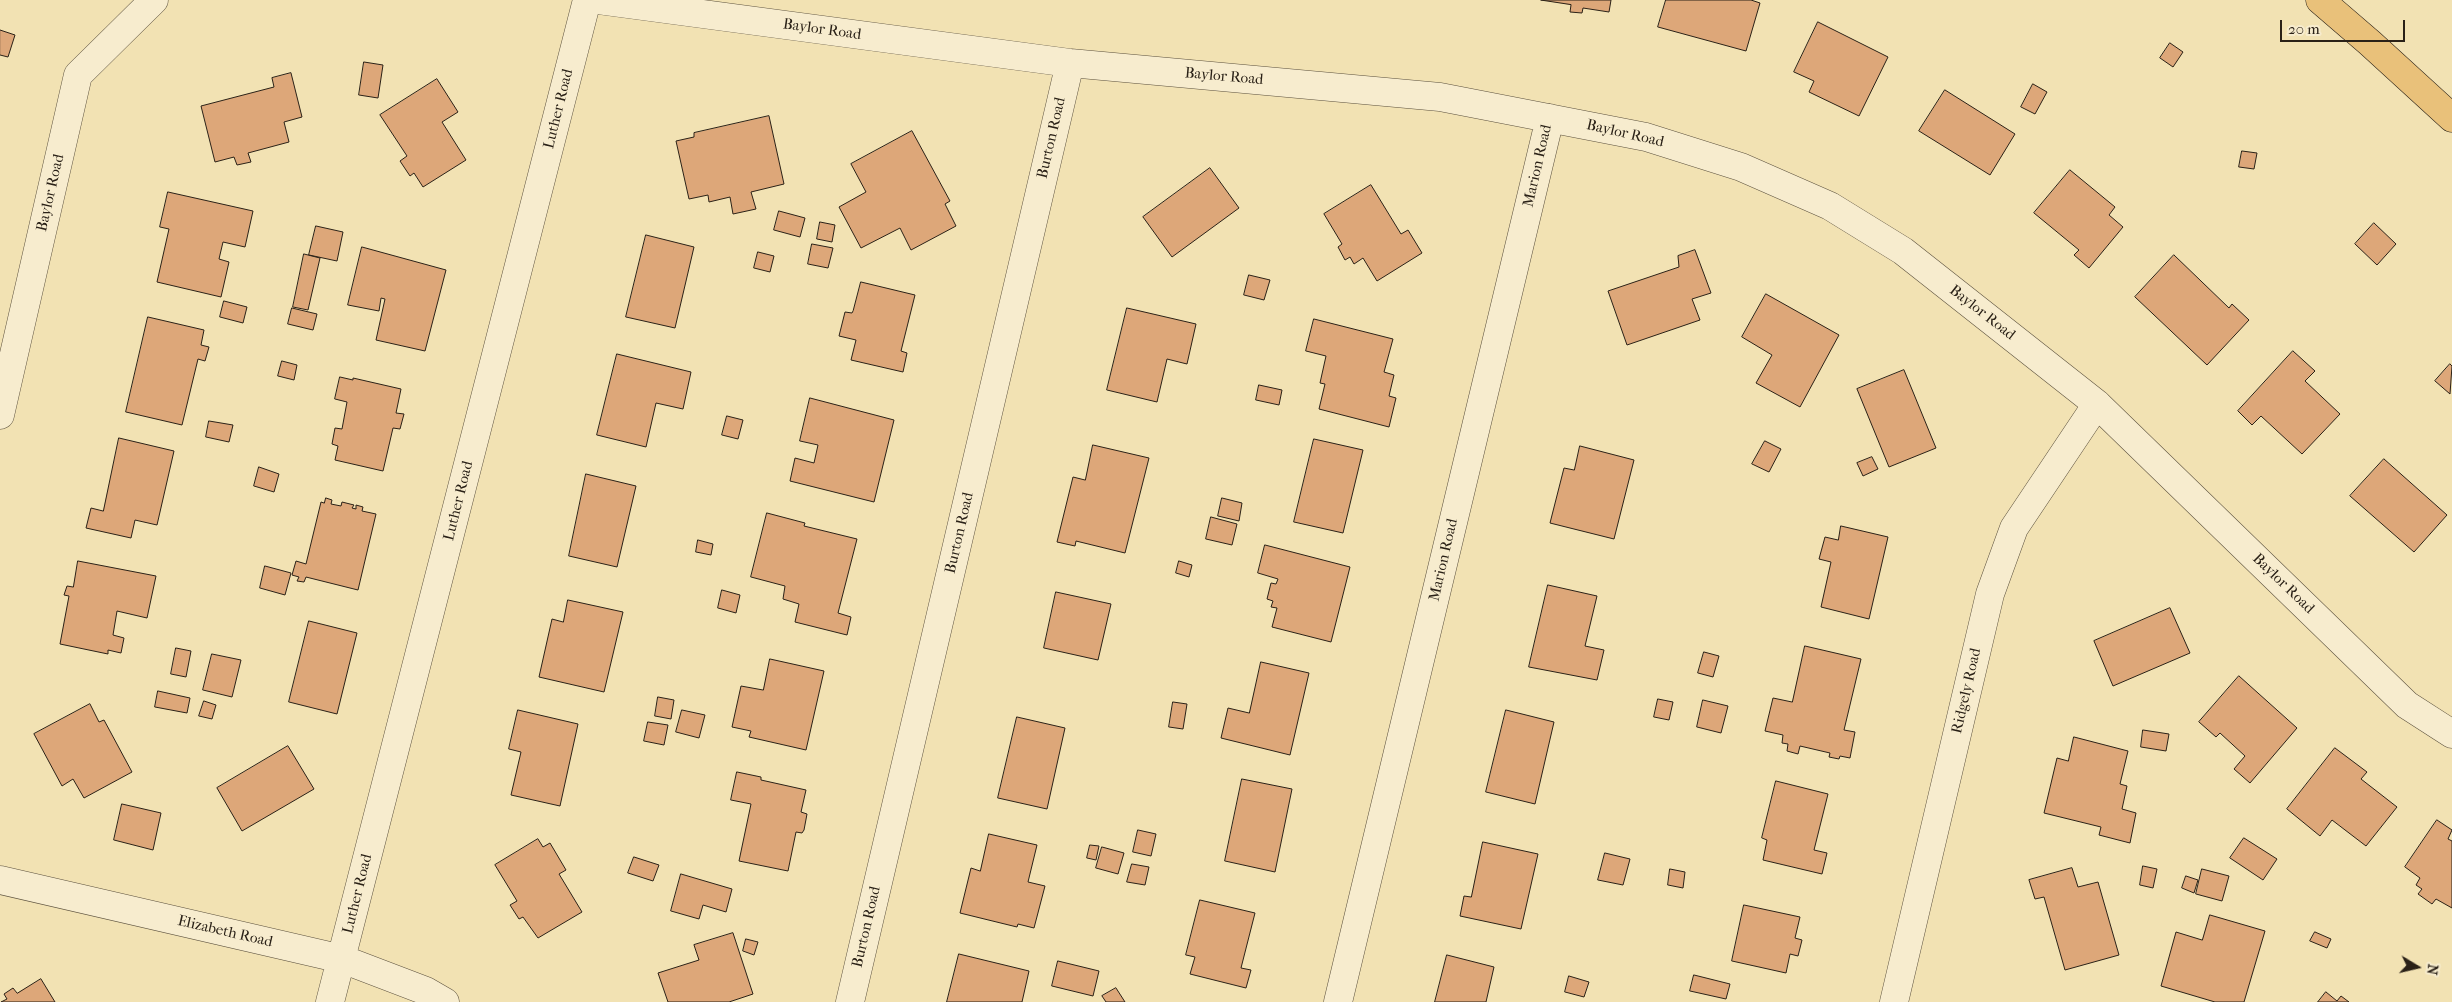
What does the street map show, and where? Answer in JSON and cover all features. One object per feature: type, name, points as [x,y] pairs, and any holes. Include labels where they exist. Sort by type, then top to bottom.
[{"type":"highway","points":[[2320,0],[2370,42],[2452,118]]},
{"type":"street","name":"Baylor Road","points":[[0,415],[78,75],[154,0]]},
{"type":"street","name":"Luther Road","points":[[330,1002],[586,0]]},
{"type":"street","name":"Baylor Road","points":[[598,0],[1070,63],[1440,97],[1646,137],[1741,167],[1830,206],[1903,251],[2097,404],[2407,705],[2452,734]]},
{"type":"street","name":"Burton Road","points":[[850,1002],[1070,63]]},
{"type":"street","name":"Marion Road","points":[[1338,1002],[1550,118]]},
{"type":"street","name":"Ridgely Road","points":[[1894,1002],[1990,594],[2014,528],[2097,404]]},
{"type":"street","name":"Elizabeth Road","points":[[0,880],[342,958],[426,991],[445,1002]]},
{"type":"building","points":[[1541,0],[1611,0],[1609,12],[1583,8],[1582,13],[1570,12],[1571,5]]},
{"type":"building","points":[[1666,0],[1751,0],[1760,3],[1746,51],[1658,27]]},
{"type":"building","points":[[1818,22],[1888,57],[1859,116],[1809,92],[1814,81],[1794,72]]},
{"type":"building","points":[[0,30],[15,35],[8,57],[0,55]]},
{"type":"building","points":[[2170,43],[2183,52],[2173,67],[2160,58]]},
{"type":"building","points":[[364,62],[383,65],[378,98],[359,95]]},
{"type":"building","points":[[291,73],[302,117],[284,122],[289,142],[248,153],[251,162],[237,165],[234,157],[215,162],[201,106],[274,87],[272,78]]},
{"type":"building","points":[[437,79],[458,112],[442,122],[466,160],[423,187],[414,173],[410,176],[400,161],[407,156],[380,115]]},
{"type":"building","points":[[2033,84],[2047,92],[2035,114],[2021,107]]},
{"type":"building","points":[[1945,90],[2015,134],[1990,175],[1919,131]]},
{"type":"building","points":[[769,116],[784,184],[751,192],[756,209],[733,214],[730,197],[709,202],[708,195],[689,199],[676,141],[694,137],[694,133]]},
{"type":"building","points":[[912,131],[950,201],[945,204],[956,226],[911,250],[900,228],[861,248],[839,207],[866,192],[851,164]]},
{"type":"building","points":[[2242,151],[2257,153],[2254,169],[2239,167]]},
{"type":"building","points":[[1210,168],[1239,208],[1172,257],[1143,217]]},
{"type":"building","points":[[2070,170],[2115,207],[2109,215],[2123,227],[2089,268],[2074,255],[2079,250],[2034,213]]},
{"type":"building","points":[[1371,185],[1401,234],[1408,230],[1422,253],[1377,281],[1363,258],[1354,264],[1350,257],[1345,260],[1338,247],[1342,244],[1324,214]]},
{"type":"building","points":[[168,192],[253,211],[245,247],[223,242],[219,259],[229,262],[221,297],[157,282],[169,229],[160,227]]},
{"type":"building","points":[[779,211],[805,218],[800,237],[774,230]]},
{"type":"building","points":[[820,222],[835,225],[832,242],[817,239]]},
{"type":"building","points":[[2374,223],[2396,244],[2377,265],[2355,244]]},
{"type":"building","points":[[316,226],[343,232],[337,261],[309,255]]},
{"type":"building","points":[[646,235],[694,247],[675,328],[626,317]]},
{"type":"building","points":[[812,244],[833,248],[828,268],[808,264]]},
{"type":"building","points":[[362,247],[446,270],[425,351],[376,340],[385,299],[381,298],[379,311],[348,305]]},
{"type":"building","points":[[1695,250],[1711,293],[1692,299],[1700,320],[1627,345],[1608,291],[1679,267],[1678,256]]},
{"type":"building","points":[[758,252],[774,256],[770,272],[754,268]]},
{"type":"building","points":[[304,254],[320,258],[308,310],[293,307]]},
{"type":"building","points":[[2174,255],[2229,308],[2232,304],[2249,320],[2207,365],[2135,297]]},
{"type":"building","points":[[1249,275],[1270,280],[1264,300],[1244,295]]},
{"type":"building","points":[[861,282],[915,295],[901,351],[907,353],[903,372],[851,360],[856,340],[839,336],[845,312],[852,313],[853,311]]},
{"type":"building","points":[[1766,294],[1839,335],[1800,407],[1756,383],[1772,355],[1742,337]]},
{"type":"building","points":[[224,301],[247,307],[243,323],[220,317]]},
{"type":"building","points":[[292,308],[317,314],[313,330],[288,324]]},
{"type":"building","points":[[1127,308],[1196,324],[1187,364],[1167,359],[1157,402],[1107,390]]},
{"type":"building","points":[[148,317],[204,330],[201,345],[209,347],[205,361],[198,359],[182,425],[126,412]]},
{"type":"building","points":[[1314,319],[1393,339],[1384,372],[1394,375],[1389,396],[1396,398],[1389,427],[1319,409],[1325,384],[1320,383],[1326,356],[1306,351]]},
{"type":"building","points":[[2293,351],[2315,371],[2305,381],[2340,414],[2302,454],[2261,416],[2252,425],[2238,411]]},
{"type":"building","points":[[617,354],[691,372],[683,409],[656,403],[646,447],[597,435]]},
{"type":"building","points":[[282,361],[297,365],[294,380],[278,376]]},
{"type":"building","points":[[2450,364],[2452,366],[2450,394],[2435,381]]},
{"type":"building","points":[[1904,370],[1936,448],[1889,467],[1857,389]]},
{"type":"building","points":[[340,377],[353,380],[353,378],[401,389],[396,413],[404,414],[400,429],[393,428],[383,471],[335,460],[338,446],[332,444],[335,428],[342,429],[347,402],[335,399]]},
{"type":"building","points":[[1259,385],[1282,390],[1279,405],[1256,400]]},
{"type":"building","points":[[810,398],[894,420],[874,502],[790,481],[795,458],[814,463],[818,445],[800,441]]},
{"type":"building","points":[[727,416],[743,420],[738,439],[722,435]]},
{"type":"building","points":[[209,421],[233,425],[229,442],[206,437]]},
{"type":"building","points":[[119,438],[174,451],[157,525],[135,520],[131,538],[86,528],[91,508],[103,511]]},
{"type":"building","points":[[1314,439],[1363,450],[1343,533],[1294,522]]},
{"type":"building","points":[[1765,441],[1781,449],[1769,472],[1752,464]]},
{"type":"building","points":[[1093,445],[1149,458],[1125,553],[1076,541],[1075,546],[1057,542],[1073,477],[1085,480]]},
{"type":"building","points":[[1580,446],[1634,460],[1614,539],[1550,523],[1564,468],[1574,470]]},
{"type":"building","points":[[1872,457],[1878,469],[1863,476],[1857,463]]},
{"type":"building","points":[[2384,459],[2447,515],[2414,552],[2350,496]]},
{"type":"building","points":[[259,467],[279,474],[274,492],[254,486]]},
{"type":"building","points":[[586,474],[636,486],[617,567],[569,556]]},
{"type":"building","points":[[326,498],[332,500],[331,504],[341,506],[342,502],[354,505],[352,508],[356,509],[356,505],[363,507],[362,511],[376,514],[358,590],[306,577],[304,582],[297,581],[299,577],[292,575],[296,561],[306,564],[321,502],[324,503]]},
{"type":"building","points":[[1222,498],[1242,503],[1239,521],[1218,516]]},
{"type":"building","points":[[767,513],[805,523],[804,526],[857,539],[838,613],[851,617],[847,635],[795,622],[799,604],[783,599],[785,586],[751,577]]},
{"type":"building","points":[[1211,517],[1237,524],[1232,545],[1206,539]]},
{"type":"building","points":[[1841,526],[1888,537],[1869,619],[1821,607],[1831,562],[1819,559],[1825,537],[1838,540]]},
{"type":"building","points":[[698,540],[713,544],[711,555],[696,552]]},
{"type":"building","points":[[1265,545],[1350,567],[1331,642],[1272,627],[1277,608],[1271,607],[1273,601],[1267,599],[1271,583],[1276,584],[1278,579],[1258,573]]},
{"type":"building","points":[[78,561],[156,576],[147,618],[117,611],[113,635],[124,638],[121,653],[108,650],[108,654],[60,644],[69,596],[64,595],[67,586],[73,587]]},
{"type":"building","points":[[1179,561],[1192,565],[1189,577],[1176,573]]},
{"type":"building","points":[[265,566],[291,573],[285,595],[260,588]]},
{"type":"building","points":[[1548,585],[1597,596],[1585,646],[1604,650],[1597,680],[1529,667]]},
{"type":"building","points":[[722,590],[740,595],[736,613],[718,608]]},
{"type":"building","points":[[1056,592],[1111,604],[1098,660],[1044,648]]},
{"type":"building","points":[[568,600],[623,612],[604,692],[539,677],[552,619],[563,622]]},
{"type":"building","points":[[2170,608],[2190,653],[2113,686],[2094,641]]},
{"type":"building","points":[[309,621],[357,633],[337,714],[289,702]]},
{"type":"building","points":[[1805,646],[1861,659],[1844,730],[1855,732],[1850,758],[1840,756],[1839,759],[1829,757],[1830,753],[1800,746],[1798,754],[1787,751],[1788,744],[1782,743],[1783,735],[1765,731],[1773,698],[1792,702]]},
{"type":"building","points":[[176,648],[191,651],[186,677],[171,674]]},
{"type":"building","points":[[1704,652],[1719,656],[1713,677],[1698,673]]},
{"type":"building","points":[[212,654],[241,660],[232,697],[203,690]]},
{"type":"building","points":[[770,659],[824,671],[806,750],[749,737],[751,731],[732,727],[741,686],[763,690]]},
{"type":"building","points":[[1261,662],[1309,673],[1290,755],[1221,738],[1228,708],[1249,713]]},
{"type":"building","points":[[2239,676],[2297,728],[2250,783],[2234,769],[2245,756],[2220,733],[2216,737],[2199,722]]},
{"type":"building","points":[[158,691],[190,698],[187,713],[155,707]]},
{"type":"building","points":[[658,697],[674,700],[671,719],[655,716]]},
{"type":"building","points":[[1658,699],[1673,702],[1669,720],[1654,717]]},
{"type":"building","points":[[1703,700],[1728,706],[1721,733],[1697,727]]},
{"type":"building","points":[[204,701],[216,705],[212,719],[199,716]]},
{"type":"building","points":[[1173,702],[1187,704],[1183,729],[1169,727]]},
{"type":"building","points":[[90,704],[99,722],[104,720],[132,772],[84,798],[73,779],[62,786],[34,734]]},
{"type":"building","points":[[518,710],[578,724],[560,806],[511,795],[521,752],[509,749]]},
{"type":"building","points":[[682,710],[705,715],[699,738],[676,732]]},
{"type":"building","points":[[1506,710],[1554,722],[1535,804],[1486,792]]},
{"type":"building","points":[[1017,717],[1065,728],[1047,809],[998,798]]},
{"type":"building","points":[[648,722],[668,725],[664,745],[644,741]]},
{"type":"building","points":[[2143,730],[2169,734],[2166,751],[2141,747]]},
{"type":"building","points":[[2074,737],[2128,751],[2120,784],[2127,786],[2122,809],[2136,813],[2130,843],[2099,835],[2101,827],[2044,813],[2057,758],[2068,761]]},
{"type":"building","points":[[288,746],[314,789],[242,831],[217,788]]},
{"type":"building","points":[[2335,748],[2367,772],[2361,779],[2397,807],[2366,846],[2332,820],[2320,836],[2287,809]]},
{"type":"building","points":[[737,772],[761,777],[761,780],[806,790],[801,812],[807,814],[804,830],[802,833],[796,832],[788,871],[739,861],[751,804],[731,800]]},
{"type":"building","points":[[1242,779],[1292,789],[1275,872],[1225,861]]},
{"type":"building","points":[[1776,781],[1828,794],[1814,850],[1827,853],[1822,874],[1763,860],[1767,840],[1762,838]]},
{"type":"building","points":[[122,804],[161,813],[153,850],[114,840]]},
{"type":"building","points":[[2437,820],[2452,830],[2448,839],[2452,841],[2452,908],[2436,899],[2432,904],[2418,894],[2422,889],[2416,885],[2420,878],[2405,867]]},
{"type":"building","points":[[1138,830],[1156,834],[1151,856],[1133,852]]},
{"type":"building","points":[[989,834],[1037,845],[1028,882],[1045,886],[1034,928],[1018,924],[1017,927],[960,913],[971,868],[980,871]]},
{"type":"building","points":[[2244,838],[2277,859],[2263,880],[2230,858]]},
{"type":"building","points":[[538,839],[543,847],[550,843],[566,870],[559,874],[582,912],[538,938],[523,917],[519,919],[510,905],[517,901],[495,865]]},
{"type":"building","points":[[1483,842],[1538,854],[1521,929],[1460,916],[1464,896],[1471,897]]},
{"type":"building","points":[[1090,845],[1099,846],[1096,860],[1087,858]]},
{"type":"building","points":[[1102,847],[1124,853],[1118,874],[1096,868]]},
{"type":"building","points":[[1605,853],[1630,859],[1623,885],[1598,880]]},
{"type":"building","points":[[634,857],[659,865],[653,881],[628,873]]},
{"type":"building","points":[[1132,864],[1149,867],[1145,885],[1127,882]]},
{"type":"building","points":[[2143,866],[2157,869],[2153,888],[2140,885]]},
{"type":"building","points":[[2072,868],[2078,887],[2098,882],[2119,955],[2065,970],[2044,897],[2035,899],[2029,880]]},
{"type":"building","points":[[1670,869],[1685,872],[1683,888],[1668,885]]},
{"type":"building","points":[[2202,869],[2229,876],[2222,901],[2196,894]]},
{"type":"building","points":[[681,874],[732,889],[726,912],[703,905],[699,919],[671,911]]},
{"type":"building","points":[[2186,876],[2198,880],[2194,893],[2182,888]]},
{"type":"building","points":[[1200,900],[1255,913],[1241,968],[1251,970],[1246,988],[1190,974],[1195,957],[1186,955]]},
{"type":"building","points":[[1744,905],[1800,917],[1795,938],[1802,940],[1798,956],[1790,954],[1786,973],[1732,961]]},
{"type":"building","points":[[2210,915],[2265,931],[2244,1002],[2215,1002],[2161,986],[2176,932],[2202,940]]},
{"type":"building","points":[[2315,932],[2331,939],[2327,948],[2310,941]]},
{"type":"building","points":[[733,933],[753,994],[729,1002],[668,1002],[658,973],[699,960],[694,945]]},
{"type":"building","points":[[746,939],[758,942],[754,955],[743,951]]},
{"type":"building","points":[[959,954],[1029,971],[1022,1002],[947,1002]]},
{"type":"building","points":[[1447,955],[1494,967],[1486,1002],[1435,1002]]},
{"type":"building","points":[[1058,961],[1099,971],[1093,996],[1052,986]]},
{"type":"building","points":[[1694,975],[1730,984],[1726,999],[1690,991]]},
{"type":"building","points":[[1569,976],[1589,982],[1584,997],[1565,992]]},
{"type":"building","points":[[41,979],[55,1002],[1,1002],[7,999],[4,994],[13,988],[17,993]]},
{"type":"building","points":[[1116,988],[1125,1002],[1106,1002],[1102,996]]},
{"type":"building","points":[[2326,992],[2337,1001],[2341,996],[2349,1002],[2318,1002]]}]
